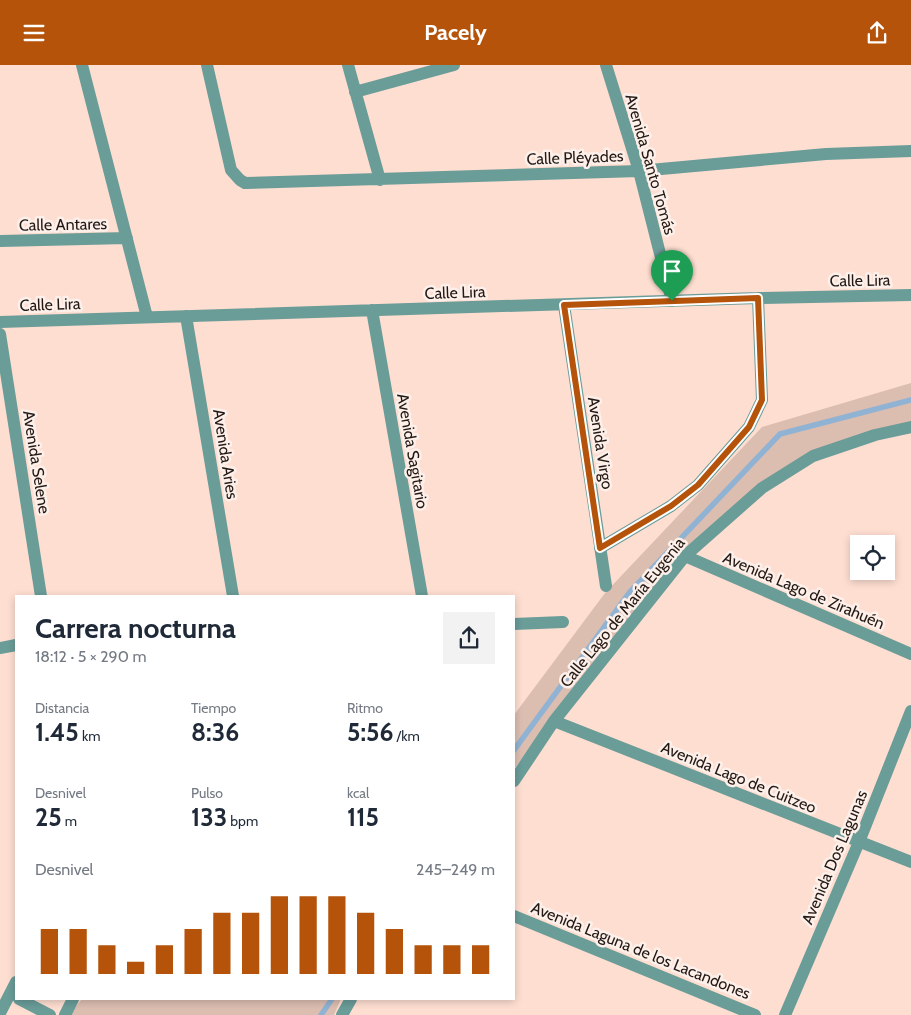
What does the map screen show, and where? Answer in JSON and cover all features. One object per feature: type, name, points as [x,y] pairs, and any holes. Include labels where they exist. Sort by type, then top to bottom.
[{"type":"street","points":[[82,65],[147,317]]},
{"type":"street","name":"Calle Pléyades","points":[[207,65],[232,170],[245,183],[638,171],[826,154],[911,151]]},
{"type":"street","points":[[348,65],[380,180]]},
{"type":"street","points":[[355,92],[454,65]]},
{"type":"street","name":"Avenida Santo Tomás","points":[[606,65],[638,171],[672,301]]},
{"type":"street","name":"Calle Antares","points":[[0,241],[128,238]]},
{"type":"street","name":"Calle Lira","points":[[0,322],[758,298],[911,295]]},
{"type":"street","points":[[600,548],[671,506],[698,485],[749,427],[762,400],[758,298]]},
{"type":"street","name":"Avenida Virgo","points":[[564,305],[606,586]]},
{"type":"street","name":"Avenida Sagitario","points":[[372,311],[422,595]]},
{"type":"street","name":"Avenida Aries","points":[[186,316],[233,595]]},
{"type":"street","name":"Avenida Selene","points":[[0,334],[41,595]]},
{"type":"street","name":"Calle Lago de María Eugenia","points":[[515,780],[554,721],[685,556],[762,488],[813,456],[875,435],[911,427]]},
{"type":"street","name":"Avenida Lago de Zirahuén","points":[[685,556],[911,653]]},
{"type":"street","points":[[515,624],[563,622]]},
{"type":"street","points":[[0,648],[15,645]]},
{"type":"street","name":"Avenida Dos Lagunas","points":[[785,1015],[859,842],[911,711]]},
{"type":"street","name":"Avenida Lago de Cuitzeo","points":[[554,721],[911,862]]},
{"type":"street","name":"Avenida Laguna de los Lacandones","points":[[515,916],[755,1015]]},
{"type":"street","points":[[0,1013],[11,995]]},
{"type":"street","points":[[21,1000],[50,1015]]},
{"type":"street","points":[[66,1015],[74,1000]]},
{"type":"street","points":[[342,1015],[350,1000]]},
{"type":"shaded area","points":[[911,383],[911,426],[801,460],[701,538],[590,671],[515,768],[515,714],[605,593],[762,427]]},
{"type":"shaded area","points":[[81,1000],[341,1000],[334,1015],[69,1015]]},
{"type":"waterway","points":[[515,749],[629,593],[780,434],[911,400]]},
{"type":"waterway","points":[[321,1015],[331,1000]]},
{"type":"route","points":[[758,298],[762,400],[749,427],[698,485],[671,506],[600,548],[564,305],[672,301],[758,298]]}]
